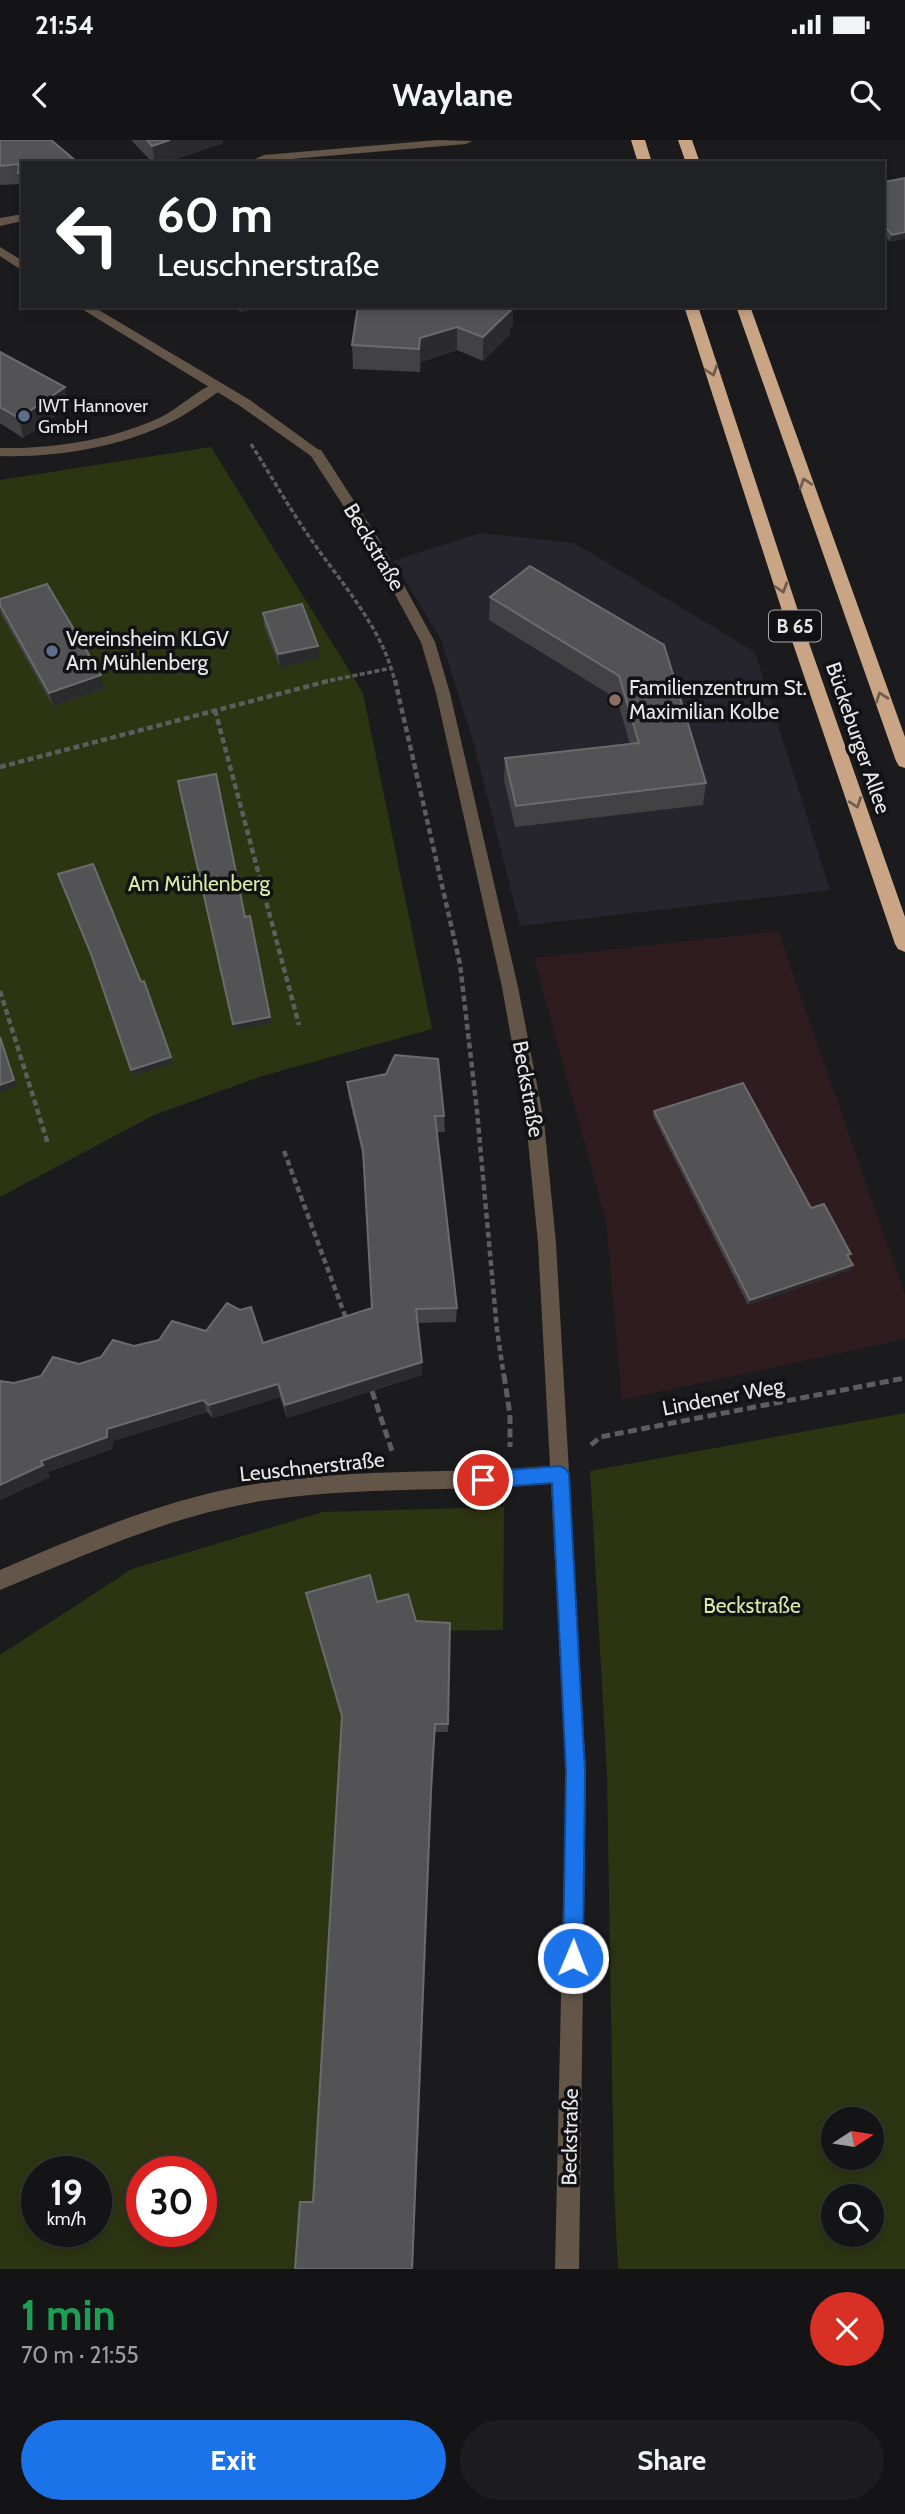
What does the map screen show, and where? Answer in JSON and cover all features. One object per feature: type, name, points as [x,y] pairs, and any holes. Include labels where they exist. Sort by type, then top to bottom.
[{"type":"highway","points":[[638,140],[644,161]]},
{"type":"highway","points":[[685,140],[692,161]]},
{"type":"highway","name":"Bückeburger Allee","points":[[692,308],[794,623],[905,944]]},
{"type":"highway","name":"Bückeburger Allee","points":[[744,308],[905,761]]},
{"type":"street","points":[[256,161],[264,158],[466,141]]},
{"type":"street","points":[[0,222],[21,218]]},
{"type":"street","points":[[0,251],[21,266]]},
{"type":"street","points":[[86,308],[245,403]]},
{"type":"street","points":[[0,452],[29,453],[113,436],[162,422],[217,387]]},
{"type":"street","name":"Beckstraße","points":[[245,403],[316,453],[371,538],[428,642],[443,693],[510,987],[535,1121],[547,1243],[576,1772],[567,2269]]},
{"type":"street","name":"Leuschnerstraße","points":[[0,1580],[91,1540],[181,1509],[267,1491],[361,1482],[510,1480],[560,1474]]},
{"type":"path","points":[[245,403],[251,447],[307,534],[363,611],[392,668],[460,964],[477,1111],[497,1330],[510,1415],[510,1480]]},
{"type":"path","points":[[0,767],[318,683],[392,668]]},
{"type":"path","points":[[215,710],[299,1025]]},
{"type":"path","points":[[0,991],[48,1144]]},
{"type":"path","points":[[284,1151],[349,1329]]},
{"type":"path","name":"Lindener Weg","points":[[560,1474],[600,1437],[905,1378]]},
{"type":"path","points":[[372,1391],[403,1481]]},
{"type":"shaded area","name":"Familienzentrum St. Maximilian Kolbe","points":[[480,533],[574,543],[755,652],[830,890],[520,926],[475,748],[441,639],[393,561]]},
{"type":"shaded area","points":[[778,931],[905,1295],[905,1339],[622,1400],[606,1221],[534,958]]},
{"type":"green space","name":"Am Mühlenberg","points":[[211,447],[363,693],[432,1029],[262,1076],[154,1115],[0,1197],[0,480]]},
{"type":"green space","name":"Beckstraße","points":[[905,1413],[905,2269],[618,2269],[614,2190],[607,1774],[590,1471]]},
{"type":"green space","points":[[504,1507],[503,1630],[416,1631],[344,1725],[316,2202],[303,2202],[298,2269],[0,2269],[0,1655],[132,1569],[323,1512]]},
{"type":"building","points":[[0,140],[51,140],[76,161],[21,161],[21,173],[18,173],[19,164],[0,166]]},
{"type":"building","points":[[147,140],[170,140],[152,146]]},
{"type":"building","points":[[905,178],[905,232],[892,235],[885,226],[885,182]]},
{"type":"building","points":[[358,308],[511,310],[483,337],[457,327],[420,338],[419,349],[352,345]]},
{"type":"building","points":[[0,352],[65,387],[19,418],[0,407]]},
{"type":"building","points":[[530,566],[664,645],[706,783],[516,806],[505,758],[639,743],[619,676],[490,597]]},
{"type":"building","name":"Vereinsheim KLGV Am Mühlenberg","points":[[47,584],[101,675],[49,693],[0,605],[0,599]]},
{"type":"building","points":[[302,604],[318,646],[278,654],[263,613]]},
{"type":"building","points":[[216,774],[245,917],[250,916],[270,1017],[233,1024],[178,781]]},
{"type":"building","points":[[93,864],[141,982],[144,981],[171,1057],[131,1070],[91,954],[58,874]]},
{"type":"building","points":[[0,1037],[14,1080],[0,1085]]},
{"type":"building","points":[[395,1055],[438,1059],[444,1116],[435,1116],[457,1308],[416,1309],[422,1362],[285,1405],[278,1384],[209,1405],[203,1400],[107,1429],[107,1437],[41,1461],[43,1465],[0,1485],[0,1381],[14,1383],[41,1376],[53,1357],[79,1364],[101,1357],[113,1340],[134,1346],[159,1340],[172,1321],[206,1331],[227,1303],[240,1310],[251,1307],[263,1343],[372,1308],[363,1150],[347,1082],[386,1074]]},
{"type":"building","points":[[743,1083],[811,1208],[824,1204],[851,1254],[847,1255],[853,1265],[750,1300],[654,1111]]},
{"type":"building","points":[[370,1575],[377,1602],[408,1594],[416,1621],[450,1623],[448,1724],[435,1724],[431,1790],[412,2269],[295,2269],[300,2202],[313,2202],[342,1716],[306,1593]]},
{"type":"place","name":"IWT Hannover GmbH","points":[[24,416]]},
{"type":"place","name":"Vereinsheim KLGV Am Mühlenberg","points":[[52,651]]},
{"type":"place","name":"Familienzentrum St. Maximilian Kolbe","points":[[615,700]]},
{"type":"route","points":[[483,1480],[560,1474],[576,1772],[573,1958]]}]
